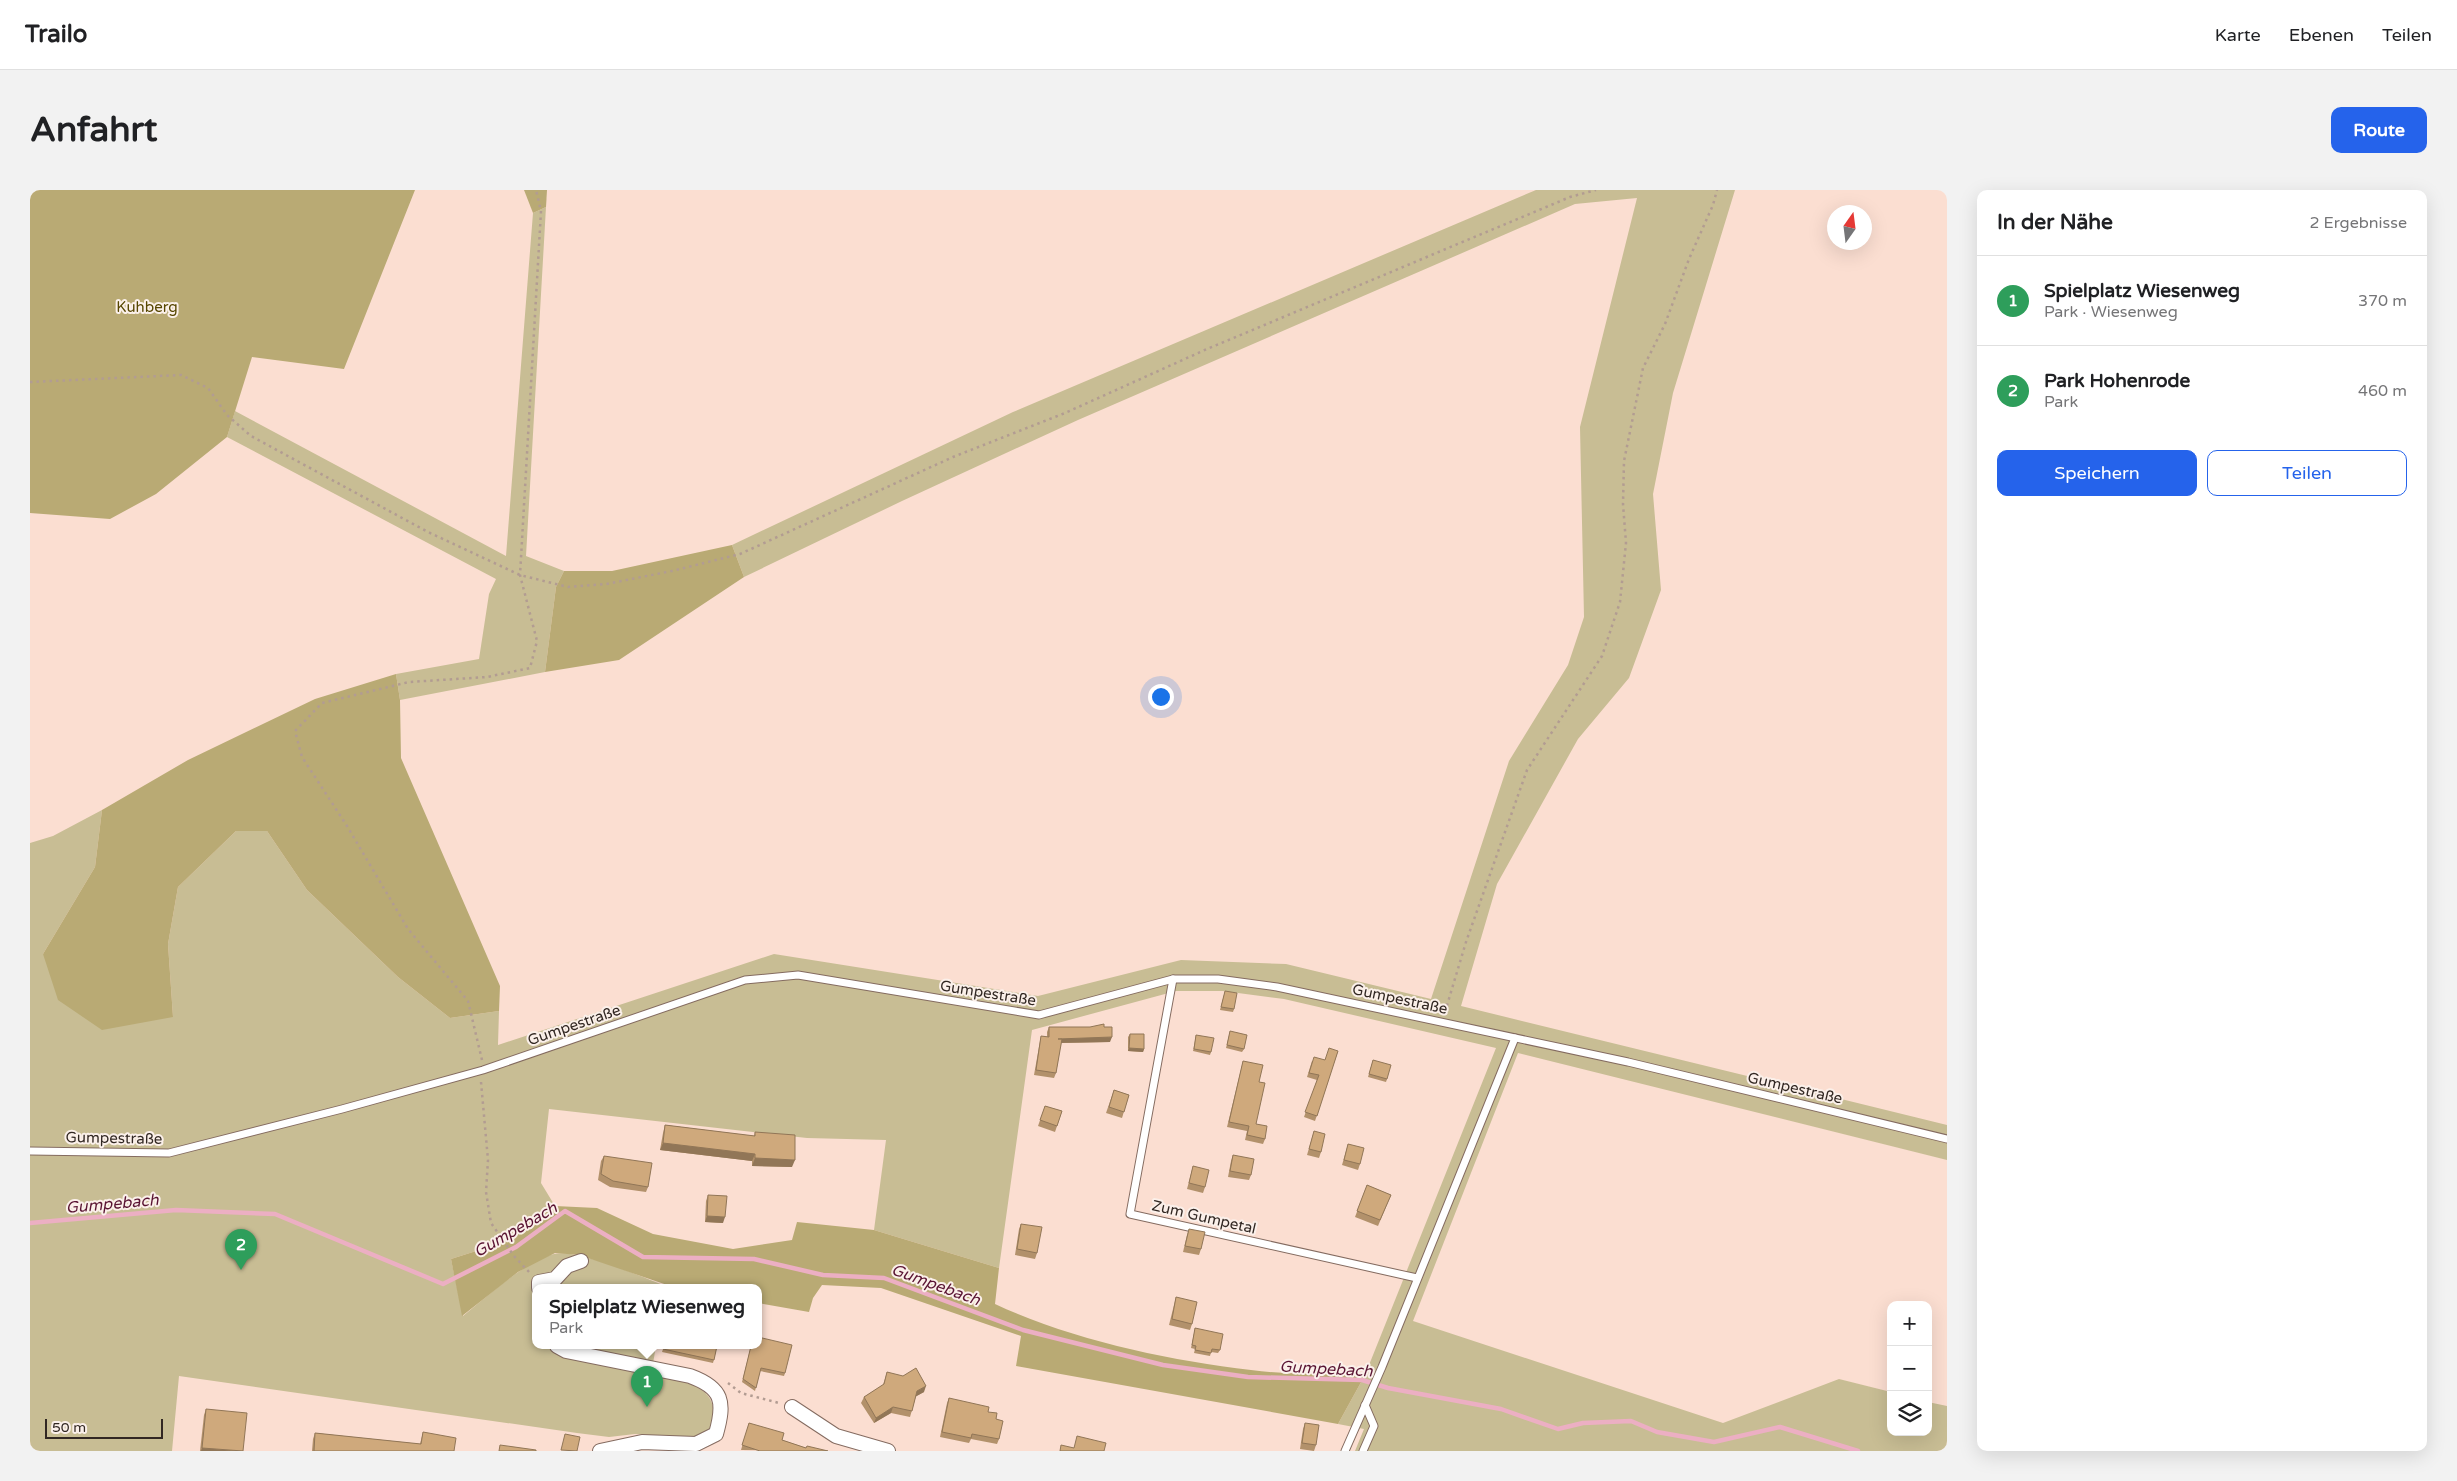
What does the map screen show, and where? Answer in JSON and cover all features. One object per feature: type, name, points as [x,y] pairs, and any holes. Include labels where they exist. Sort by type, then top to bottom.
[{"type":"street","points":[[539,1284],[539,1282],[555,1279],[568,1266],[581,1261]]},
{"type":"street","points":[[562,1349],[690,1376],[707,1382],[716,1392],[721,1402],[721,1416],[716,1434],[696,1444],[642,1442],[600,1451]]},
{"type":"street","points":[[792,1407],[836,1436],[888,1451]]},
{"type":"lane","name":"Gumpestraße","points":[[30,1151],[169,1153],[342,1109],[484,1070],[745,980],[798,975],[1039,1015],[1173,979],[1218,979],[1278,987],[1628,1062],[1947,1139]]},
{"type":"lane","name":"Zum Gumpetal","points":[[1173,979],[1130,1214],[1417,1278]]},
{"type":"lane","points":[[1345,1451],[1382,1367],[1515,1038]]},
{"type":"lane","points":[[1363,1451],[1374,1426],[1366,1403]]},
{"type":"path","points":[[521,1263],[490,1224],[486,1192],[486,1136],[480,1085],[484,1070],[468,1001],[408,928],[347,826],[302,757],[295,731],[322,703],[410,682],[487,677],[530,668],[537,641],[520,575],[540,211],[536,190]]},
{"type":"path","points":[[30,382],[182,374],[208,388],[227,415],[250,436],[428,532],[520,575],[568,587],[606,584],[672,571],[740,554],[953,457],[1065,413],[1234,338],[1570,197],[1596,190]]},
{"type":"path","points":[[1442,1023],[1466,942],[1527,770],[1602,656],[1612,629],[1620,602],[1626,543],[1623,504],[1624,461],[1643,368],[1665,324],[1689,259],[1714,205],[1717,190]]},
{"type":"path","points":[[716,1392],[729,1382],[740,1393],[792,1407]]},
{"type":"shaded area","points":[[1536,190],[1735,190],[1673,393],[1653,494],[1661,590],[1629,678],[1578,739],[1497,884],[1461,1006],[1947,1125],[1947,1160],[1518,1053],[1413,1321],[1723,1423],[1839,1379],[1887,1391],[1887,1436],[1932,1436],[1932,1403],[1947,1406],[1947,1451],[1355,1451],[1364,1429],[1338,1424],[1365,1375],[1496,1048],[1284,999],[1223,991],[1176,991],[1032,1030],[999,1268],[874,1230],[886,1140],[807,1138],[549,1109],[541,1183],[555,1206],[498,1244],[451,1259],[463,1316],[519,1272],[531,1264],[554,1254],[564,1253],[594,1259],[660,1284],[532,1284],[532,1349],[655,1349],[651,1375],[698,1387],[706,1393],[712,1402],[714,1413],[712,1428],[692,1438],[635,1434],[609,1437],[179,1376],[172,1451],[30,1451],[30,843],[53,836],[102,810],[95,867],[43,954],[173,1017],[168,944],[178,887],[236,831],[267,831],[307,890],[398,977],[450,1018],[499,1011],[498,1045],[774,954],[1038,996],[1181,960],[1286,964],[1431,999],[1509,761],[1568,665],[1584,617],[1580,427],[1637,198],[1575,204],[1078,420],[902,501],[744,577],[732,545],[1013,412]]},
{"type":"shaded area","points":[[546,207],[526,556],[564,571],[556,587],[545,672],[400,700],[396,674],[479,659],[489,594],[496,579],[227,437],[235,411],[506,556],[533,213]]},
{"type":"green space","name":"Kuhberg","points":[[30,190],[415,190],[344,369],[252,357],[227,437],[156,494],[110,519],[30,513]]},
{"type":"green space","points":[[524,190],[547,190],[546,207],[533,213]]},
{"type":"green space","points":[[732,545],[744,577],[619,660],[545,672],[556,587],[564,571],[612,571]]},
{"type":"green space","points":[[396,674],[400,700],[401,758],[500,986],[499,1011],[450,1018],[398,977],[307,890],[267,831],[236,831],[178,887],[168,944],[173,1017],[102,1030],[58,1000],[43,954],[95,867],[102,810],[188,760],[315,699]]},
{"type":"green space","points":[[555,1206],[597,1208],[653,1234],[733,1249],[792,1240],[797,1222],[874,1230],[999,1268],[995,1304],[1025,1317],[1088,1338],[1120,1347],[1219,1366],[1279,1373],[1365,1375],[1338,1424],[1016,1366],[1021,1336],[881,1288],[822,1285],[813,1298],[809,1312],[762,1304],[762,1284],[664,1284],[579,1255],[555,1253],[518,1272],[462,1316],[451,1259],[498,1244]]},
{"type":"building","points":[[1225,991],[1237,993],[1234,1009],[1221,1007]]},
{"type":"building","points":[[1104,1024],[1104,1027],[1112,1027],[1112,1037],[1058,1039],[1062,1039],[1056,1073],[1036,1070],[1041,1036],[1049,1037],[1049,1027],[1090,1027]]},
{"type":"building","points":[[1230,1031],[1247,1035],[1244,1049],[1227,1045]]},
{"type":"building","points":[[1130,1034],[1144,1034],[1144,1049],[1129,1048]]},
{"type":"building","points":[[1196,1035],[1214,1038],[1211,1052],[1194,1049]]},
{"type":"building","points":[[1329,1048],[1338,1051],[1317,1116],[1305,1112],[1319,1075],[1309,1073],[1314,1057],[1325,1060]]},
{"type":"building","points":[[1373,1060],[1391,1065],[1387,1079],[1369,1074]]},
{"type":"building","points":[[1243,1061],[1263,1065],[1259,1082],[1265,1083],[1256,1124],[1267,1126],[1265,1139],[1247,1135],[1249,1126],[1229,1122]]},
{"type":"building","points":[[1114,1090],[1129,1095],[1124,1112],[1109,1107]]},
{"type":"building","points":[[1045,1106],[1062,1111],[1057,1126],[1040,1120]]},
{"type":"building","points":[[665,1125],[755,1136],[755,1132],[795,1135],[795,1160],[755,1158],[755,1154],[663,1143]]},
{"type":"building","points":[[1314,1131],[1325,1134],[1321,1152],[1309,1149]]},
{"type":"building","points":[[1348,1144],[1364,1148],[1360,1164],[1344,1160]]},
{"type":"building","points":[[1233,1155],[1254,1159],[1251,1175],[1230,1171]]},
{"type":"building","points":[[604,1156],[652,1163],[648,1187],[613,1181],[601,1174]]},
{"type":"building","points":[[1193,1166],[1209,1170],[1205,1187],[1189,1183]]},
{"type":"building","points":[[1367,1185],[1391,1195],[1380,1220],[1357,1211]]},
{"type":"building","points":[[708,1195],[727,1196],[725,1217],[707,1216]]},
{"type":"building","points":[[1021,1224],[1042,1227],[1037,1253],[1017,1249]]},
{"type":"building","points":[[1189,1229],[1205,1232],[1201,1249],[1185,1246]]},
{"type":"building","points":[[1176,1297],[1197,1302],[1192,1324],[1172,1319]]},
{"type":"building","points":[[1195,1328],[1223,1334],[1220,1350],[1212,1349],[1211,1353],[1195,1350],[1196,1346],[1192,1345]]},
{"type":"building","points":[[762,1338],[792,1345],[785,1373],[761,1368],[756,1388],[743,1379],[750,1349],[762,1349]]},
{"type":"building","points":[[663,1349],[716,1349],[714,1360]]},
{"type":"building","points":[[916,1368],[926,1386],[917,1391],[912,1411],[893,1407],[876,1418],[864,1397],[884,1384],[887,1372],[903,1376]]},
{"type":"building","points":[[949,1398],[989,1407],[988,1412],[997,1413],[996,1419],[1003,1421],[999,1439],[972,1434],[971,1438],[942,1432]]},
{"type":"building","points":[[206,1409],[247,1413],[243,1451],[202,1448]]},
{"type":"building","points":[[749,1423],[784,1433],[782,1440],[806,1448],[807,1446],[828,1451],[760,1451],[742,1445]]},
{"type":"building","points":[[1305,1423],[1319,1425],[1316,1445],[1302,1443]]},
{"type":"building","points":[[423,1432],[456,1438],[454,1451],[314,1451],[315,1433],[421,1444]]},
{"type":"building","points":[[565,1434],[580,1437],[577,1451],[561,1450]]},
{"type":"building","points":[[1077,1436],[1106,1443],[1104,1451],[1060,1451],[1061,1445],[1074,1448]]},
{"type":"building","points":[[500,1445],[536,1450],[536,1451],[499,1451]]},
{"type":"waterway","name":"Gumpebach","points":[[30,1223],[176,1210],[275,1214],[443,1284],[516,1247],[565,1211],[643,1257],[754,1259],[823,1275],[884,1278],[1023,1330],[1163,1365],[1248,1377],[1362,1380],[1388,1388],[1501,1409],[1558,1429],[1583,1423],[1631,1421],[1657,1432],[1714,1442],[1780,1427],[1858,1451]]},
{"type":"place","name":"Park Hohenrode","points":[[241,1270]]},
{"type":"place","name":"Spielplatz Wiesenweg","points":[[647,1407]]}]
